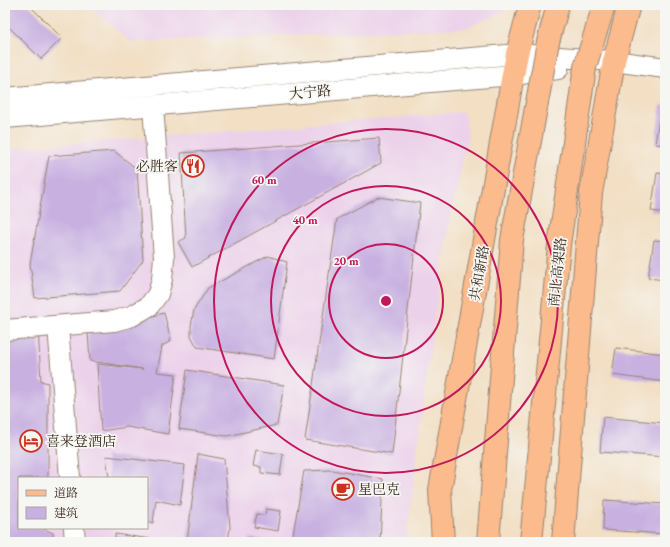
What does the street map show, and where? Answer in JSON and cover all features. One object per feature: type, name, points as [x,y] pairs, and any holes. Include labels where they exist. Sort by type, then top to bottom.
[{"type":"main road","name":"共和新路","points":[[443,542],[440,490],[515,64],[530,5]]},
{"type":"main road","points":[[488,542],[512,240],[548,42],[558,5]]},
{"type":"main road","name":"南北高架路","points":[[531,542],[559,245],[585,67],[604,5]]},
{"type":"main road","points":[[563,542],[591,193],[614,61],[629,5]]},
{"type":"street","name":"大宁路","points":[[5,98],[515,64],[614,61],[665,68]]},
{"type":"street","name":"大宁路","points":[[5,118],[153,106],[515,64]]},
{"type":"street","points":[[5,330],[114,322],[132,316],[149,306],[158,294],[162,279],[164,258],[153,106]]},
{"type":"street","points":[[58,326],[70,477]]},
{"type":"street","points":[[74,529],[75,542]]},
{"type":"shaded area","points":[[87,5],[507,5],[505,11],[466,28],[131,42]]},
{"type":"shaded area","points":[[462,112],[465,117],[468,136],[451,214],[432,335],[406,542],[5,542],[5,149]]},
{"type":"building","points":[[5,5],[29,5],[62,38],[41,59],[5,23]]},
{"type":"building","points":[[661,105],[665,106],[665,145],[655,144]]},
{"type":"building","points":[[379,138],[381,163],[192,267],[178,242],[186,238],[181,153]]},
{"type":"building","points":[[5,142],[9,155],[8,202],[5,202]]},
{"type":"building","points":[[114,151],[137,169],[143,260],[120,291],[35,298],[30,264],[49,156]]},
{"type":"building","points":[[657,173],[665,174],[665,213],[651,211]]},
{"type":"building","points":[[378,197],[420,203],[392,454],[305,440],[337,219]]},
{"type":"building","points":[[654,240],[665,241],[665,280],[648,278]]},
{"type":"building","points":[[268,256],[287,262],[274,359],[197,347],[191,336],[191,326],[194,310],[208,288]]},
{"type":"building","points":[[164,313],[171,341],[162,346],[157,372],[176,374],[168,434],[127,427],[101,431],[97,364],[143,369],[90,361],[88,332],[114,327]]},
{"type":"building","points":[[5,327],[38,327],[41,381],[48,383],[48,477],[18,477],[18,529],[44,529],[53,533],[54,542],[5,542]]},
{"type":"building","points":[[616,348],[665,354],[665,382],[612,375]]},
{"type":"building","points":[[187,370],[284,385],[277,425],[227,436],[179,429]]},
{"type":"building","points":[[603,417],[665,423],[665,457],[600,452]]},
{"type":"building","points":[[256,450],[283,454],[280,475],[261,473],[261,467],[253,466]]},
{"type":"building","points":[[198,454],[224,459],[230,527],[228,542],[187,542]]},
{"type":"building","points":[[106,456],[185,465],[180,505],[156,500],[153,523],[148,522],[148,477],[109,477]]},
{"type":"building","points":[[332,470],[383,479],[380,542],[316,542],[292,540],[304,471]]},
{"type":"building","points":[[604,500],[665,504],[665,534],[603,530]]},
{"type":"building","points":[[266,509],[281,511],[278,531],[254,527],[257,514],[265,515]]},
{"type":"building","points":[[115,534],[166,541],[166,542],[115,542]]},
{"type":"building","points":[[249,538],[269,541],[269,542],[248,542]]},
{"type":"place","name":"必胜客","points":[[193,166]]},
{"type":"place","name":"喜来登酒店","points":[[31,441]]},
{"type":"place","name":"星巴克","points":[[343,489]]}]
